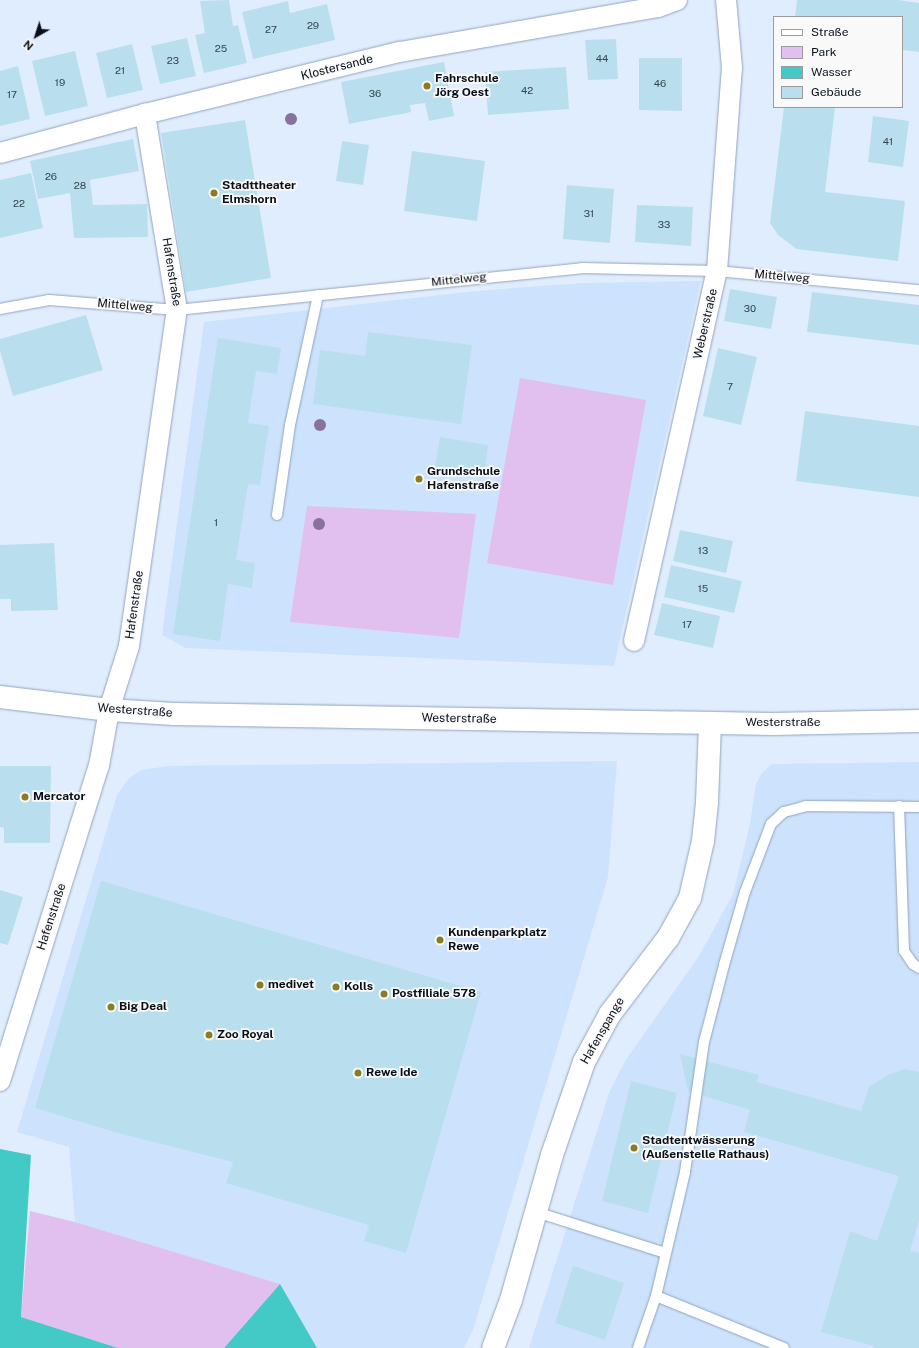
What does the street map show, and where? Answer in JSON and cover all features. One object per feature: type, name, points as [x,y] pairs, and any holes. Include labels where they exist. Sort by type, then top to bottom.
[{"type":"main road","name":"Westerstraße","points":[[0,697],[109,710],[182,714],[710,723],[919,721]]},
{"type":"main road","name":"Hafenspange","points":[[493,1348],[511,1300],[554,1148],[584,1062],[610,1014],[668,938],[690,898],[697,874],[706,818],[710,723]]},
{"type":"street","name":"Klostersande","points":[[0,153],[145,114],[400,52],[658,7],[677,0]]},
{"type":"street","name":"Weberstraße","points":[[634,641],[718,271],[732,68],[726,0]]},
{"type":"street","name":"Hafenstraße","points":[[0,1081],[99,766],[109,710],[129,646],[177,310],[145,114]]},
{"type":"lane","name":"Mittelweg","points":[[0,310],[49,300],[177,310],[582,268],[718,271],[919,290]]},
{"type":"lane","points":[[277,515],[290,425],[318,295]]},
{"type":"lane","points":[[638,1348],[656,1296],[685,1172],[704,1042],[745,892],[771,824],[784,812],[806,806],[919,807]]},
{"type":"lane","points":[[899,806],[904,951],[913,964],[919,968]]},
{"type":"lane","points":[[536,1212],[665,1253]]},
{"type":"lane","points":[[656,1296],[784,1348]]},
{"type":"shaded area","name":"Grundschule Hafenstraße","points":[[701,281],[614,666],[186,648],[162,635],[204,322],[476,291],[583,283]]},
{"type":"shaded area","points":[[617,761],[608,877],[473,1330],[464,1348],[317,1348],[279,1284],[75,1222],[69,1147],[17,1132],[117,795],[129,778],[142,770],[168,766]]},
{"type":"shaded area","points":[[919,762],[919,1348],[529,1348],[609,1093],[625,1061],[699,956],[733,894],[750,824],[756,784],[762,773],[772,764]]},
{"type":"green space","points":[[520,378],[646,400],[613,585],[487,563]]},
{"type":"green space","points":[[307,506],[476,514],[459,638],[290,622]]},
{"type":"green space","points":[[30,1211],[75,1222],[280,1284],[224,1348],[118,1348],[21,1317]]},
{"type":"water","points":[[0,1149],[31,1155],[21,1317],[118,1348],[0,1348]]},
{"type":"water","points":[[280,1284],[317,1348],[224,1348]]},
{"type":"building","points":[[229,0],[233,26],[238,25],[247,63],[204,73],[195,35],[205,33],[200,1]]},
{"type":"building","points":[[797,0],[898,0],[919,3],[919,52],[903,50],[903,16],[795,16]]},
{"type":"building","points":[[288,1],[290,13],[327,4],[335,40],[253,59],[242,12]]},
{"type":"building","points":[[187,38],[196,76],[160,84],[151,46]]},
{"type":"building","points":[[616,39],[618,79],[588,80],[585,40]]},
{"type":"building","points":[[132,44],[143,90],[107,98],[96,53]]},
{"type":"building","points":[[75,51],[88,106],[45,116],[32,61]]},
{"type":"building","points":[[639,58],[682,58],[682,111],[639,110]]},
{"type":"building","points":[[444,62],[454,116],[429,121],[425,103],[410,105],[411,112],[349,124],[341,82]]},
{"type":"building","points":[[18,66],[30,119],[0,126],[0,71]]},
{"type":"building","points":[[566,67],[569,109],[488,115],[485,72]]},
{"type":"building","points":[[784,108],[835,108],[825,192],[905,201],[898,261],[797,249],[778,235],[770,223]]},
{"type":"building","points":[[873,116],[909,121],[903,167],[868,162]]},
{"type":"building","name":"Stadttheater Elmshorn","points":[[245,120],[271,278],[186,292],[161,133]]},
{"type":"building","points":[[133,139],[139,171],[90,180],[93,205],[147,204],[148,237],[74,238],[70,193],[38,199],[30,161]]},
{"type":"building","points":[[342,141],[369,145],[363,185],[336,181]]},
{"type":"building","points":[[412,151],[485,161],[477,221],[404,211]]},
{"type":"building","points":[[31,173],[43,228],[0,238],[0,180]]},
{"type":"building","points":[[567,185],[614,189],[610,243],[563,239]]},
{"type":"building","points":[[637,205],[693,207],[691,246],[635,242]]},
{"type":"building","points":[[730,289],[777,297],[771,329],[724,321]]},
{"type":"building","points":[[812,292],[919,305],[919,345],[807,332]]},
{"type":"building","points":[[86,315],[103,370],[13,396],[0,351],[0,339]]},
{"type":"building","points":[[368,332],[472,345],[461,424],[313,404],[320,350],[365,356]]},
{"type":"building","points":[[218,338],[281,348],[277,374],[256,371],[248,423],[269,426],[260,485],[248,484],[236,560],[255,563],[252,588],[228,584],[220,641],[173,634]]},
{"type":"building","points":[[718,348],[757,357],[741,425],[703,416]]},
{"type":"building","points":[[805,411],[919,426],[919,497],[796,481]]},
{"type":"building","points":[[440,437],[488,445],[484,475],[435,468]]},
{"type":"building","points":[[680,530],[733,541],[726,573],[673,561]]},
{"type":"building","points":[[54,543],[58,610],[11,611],[11,599],[0,599],[0,545]]},
{"type":"building","points":[[671,565],[742,581],[734,613],[664,597]]},
{"type":"building","points":[[662,603],[720,616],[713,648],[654,635]]},
{"type":"building","name":"Mercator","points":[[0,766],[51,766],[50,843],[4,843],[4,828],[0,827]]},
{"type":"building","points":[[101,881],[481,992],[406,1253],[364,1241],[369,1225],[226,1183],[233,1162],[118,1133],[35,1108]]},
{"type":"building","points":[[0,890],[23,897],[8,945],[0,943]]},
{"type":"building","points":[[680,1054],[759,1075],[756,1082],[861,1111],[869,1087],[888,1075],[905,1069],[919,1072],[919,1220],[910,1251],[919,1253],[919,1348],[873,1348],[874,1346],[821,1332],[850,1231],[877,1241],[899,1176],[744,1132],[750,1110],[688,1091]]},
{"type":"building","points":[[631,1081],[677,1093],[648,1213],[602,1201]]},
{"type":"building","points":[[573,1266],[624,1283],[605,1340],[555,1323]]},
{"type":"place","name":"Fahrschule Jörg Oest","points":[[427,86]]},
{"type":"place","name":"Stadttheater Elmshorn","points":[[214,193]]},
{"type":"place","name":"Grundschule Hafenstraße","points":[[419,479]]},
{"type":"place","name":"Mercator","points":[[25,797]]},
{"type":"place","name":"Kundenparkplatz Rewe","points":[[440,940]]},
{"type":"place","name":"medivet","points":[[260,985]]},
{"type":"place","name":"Kolls","points":[[336,987]]},
{"type":"place","name":"Postfiliale 578","points":[[384,994]]},
{"type":"place","name":"Big Deal","points":[[111,1007]]},
{"type":"place","name":"Zoo Royal","points":[[209,1035]]},
{"type":"place","name":"Rewe Ide","points":[[358,1073]]},
{"type":"place","name":"Stadtentwässerung (Außenstelle Rathaus)","points":[[634,1148]]}]
